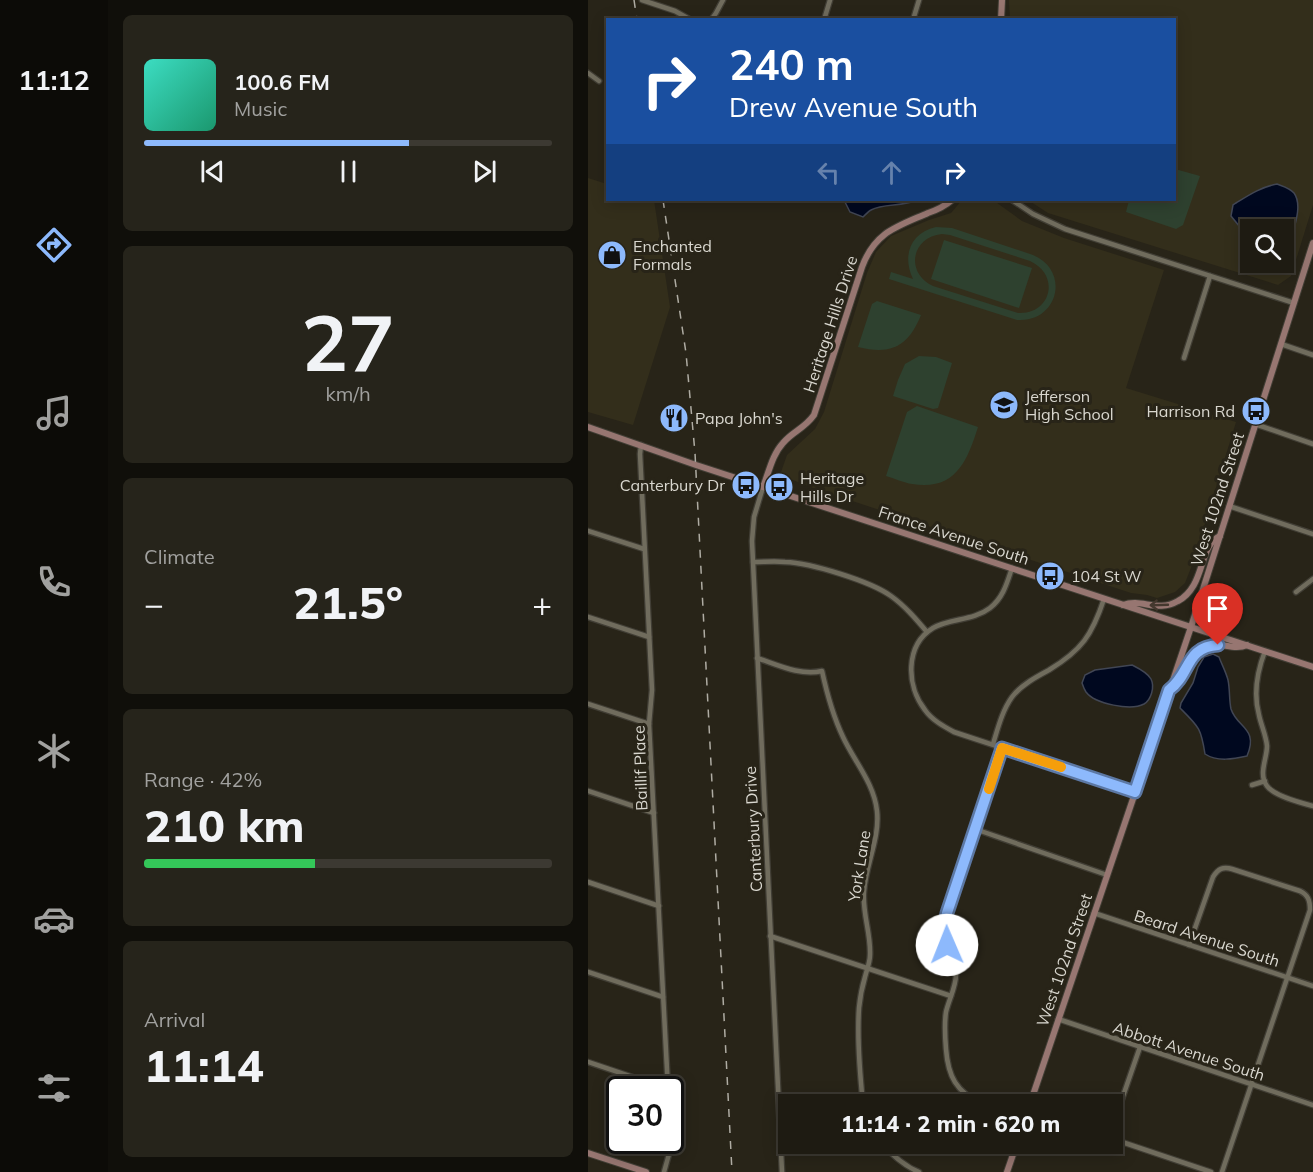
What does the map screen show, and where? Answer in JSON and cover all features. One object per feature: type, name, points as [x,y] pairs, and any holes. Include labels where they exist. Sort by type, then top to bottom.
[{"type":"street","points":[[712,18],[723,0]]},
{"type":"street","points":[[825,18],[830,0]]},
{"type":"street","points":[[914,18],[919,0]]},
{"type":"street","points":[[1001,18],[1002,0]]},
{"type":"street","points":[[645,1],[688,18]]},
{"type":"street","points":[[588,73],[599,81]]},
{"type":"street","name":"Heritage Hills Drive","points":[[763,487],[776,452],[814,415],[862,267],[872,245],[890,230],[940,209],[951,201]]},
{"type":"street","points":[[1014,201],[1057,225],[1294,303]]},
{"type":"street","name":"West 102nd Street","points":[[1033,1094],[1191,627],[1313,243]]},
{"type":"street","points":[[1184,358],[1209,276]]},
{"type":"street","points":[[1281,344],[1313,355]]},
{"type":"street","points":[[1255,424],[1313,444]]},
{"type":"street","name":"France Avenue South","points":[[588,427],[763,487],[1313,667]]},
{"type":"street","name":"Baillif Place","points":[[641,445],[652,690],[649,724],[667,1076]]},
{"type":"street","name":"Canterbury Drive","points":[[763,487],[752,529],[782,1172]]},
{"type":"street","points":[[1229,506],[1313,534]]},
{"type":"street","points":[[588,531],[645,549]]},
{"type":"street","points":[[1123,605],[1131,602],[1158,607],[1182,599],[1198,579],[1211,541],[1220,536]]},
{"type":"street","points":[[753,562],[786,562],[805,565],[867,584],[900,603],[927,632]]},
{"type":"street","points":[[1012,568],[1003,594],[989,609],[980,614],[936,626],[919,640],[911,664],[913,688],[918,699],[932,718],[954,732],[1135,792]]},
{"type":"street","points":[[1296,592],[1313,579]]},
{"type":"street","points":[[993,744],[1004,712],[1013,696],[1022,687],[1060,663],[1079,647],[1094,627],[1104,599]]},
{"type":"street","points":[[588,617],[649,637]]},
{"type":"street","points":[[1169,690],[1181,678],[1194,654],[1202,648],[1218,645],[1239,648],[1247,645]]},
{"type":"street","points":[[1265,651],[1257,676],[1256,689],[1258,714],[1267,746],[1263,774],[1265,781],[1267,786],[1277,794],[1313,806]]},
{"type":"street","name":"York Lane","points":[[757,658],[797,671],[813,673],[822,671],[842,735],[874,796],[877,809],[877,830],[863,893],[870,954],[861,991],[859,1023],[863,1094]]},
{"type":"street","points":[[588,704],[649,724]]},
{"type":"street","points":[[964,1094],[951,1076],[947,1065],[945,1023],[956,970],[947,945],[945,924],[1002,748]]},
{"type":"street","points":[[1252,785],[1265,781]]},
{"type":"street","points":[[588,791],[654,813]]},
{"type":"street","points":[[975,829],[1107,874]]},
{"type":"street","points":[[1189,945],[1213,877],[1221,868],[1226,867],[1289,887],[1305,893],[1309,898],[1310,910],[1222,1172]]},
{"type":"street","points":[[588,882],[658,906]]},
{"type":"street","name":"Beard Avenue South","points":[[1094,913],[1313,986]]},
{"type":"street","points":[[770,936],[951,996]]},
{"type":"street","points":[[588,972],[663,997]]},
{"type":"street","name":"Abbott Avenue South","points":[[1058,1019],[1313,1105]]},
{"type":"street","points":[[1123,1096],[1140,1047]]},
{"type":"street","points":[[588,1062],[629,1076]]},
{"type":"street","points":[[1123,1142],[1211,1172]]},
{"type":"street","points":[[588,1152],[646,1172]]},
{"type":"street","points":[[664,1172],[669,1154]]},
{"type":"street","points":[[890,1154],[919,1172]]},
{"type":"street","points":[[1007,1172],[1013,1154]]},
{"type":"shaded area","points":[[1009,0],[1313,0],[1313,205],[1294,266],[1294,219],[1240,219],[1240,273],[1292,273],[1278,285],[1048,213],[1030,201],[1176,201],[1176,18],[1010,18]]},
{"type":"shaded area","points":[[588,178],[606,184],[606,201],[654,201],[670,307],[633,425],[588,412]]},
{"type":"shaded area","name":"Jefferson High School","points":[[961,201],[994,201],[1022,221],[1064,238],[1164,270],[1126,388],[1236,422],[1194,560],[1185,583],[1175,592],[1157,598],[1131,593],[780,475],[787,455],[815,429],[824,412],[867,273],[876,252],[891,236],[951,213]]},
{"type":"green space","points":[[1176,169],[1200,176],[1183,225],[1176,229],[1126,212],[1129,201],[1176,201]]},
{"type":"green space","points":[[936,227],[952,228],[1033,255],[1045,263],[1052,272],[1055,295],[1050,305],[1031,319],[1017,320],[889,279],[891,272],[913,279],[908,262],[911,247],[914,240],[927,230]],"holes":[[[942,234],[1030,261],[1040,267],[1049,284],[1044,301],[1038,308],[1018,313],[933,286],[924,280],[915,265],[918,248],[932,237]]]},
{"type":"green space","points":[[944,240],[1032,268],[1019,308],[931,279]]},
{"type":"green space","points":[[877,301],[921,315],[910,335],[897,346],[880,350],[858,347],[872,304]]},
{"type":"green space","points":[[919,356],[936,357],[952,363],[938,408],[933,409],[893,396],[905,364]]},
{"type":"green space","points":[[917,406],[978,427],[964,462],[949,478],[939,483],[912,484],[886,476],[907,412]]},
{"type":"water","points":[[1277,184],[1294,193],[1298,207],[1294,227],[1294,219],[1240,219],[1240,227],[1231,216],[1233,205],[1266,187]]},
{"type":"water","points":[[844,201],[914,201],[876,208],[863,217],[850,212]]},
{"type":"water","points":[[1213,654],[1219,657],[1229,683],[1231,709],[1249,734],[1250,747],[1247,756],[1220,759],[1205,754],[1198,728],[1180,708],[1204,657]]},
{"type":"water","points":[[1132,665],[1147,674],[1152,682],[1150,696],[1144,704],[1131,707],[1114,705],[1097,700],[1086,692],[1082,683],[1085,675],[1095,670]]},
{"type":"railway","points":[[634,0],[637,18]]},
{"type":"railway","points":[[663,201],[686,353],[695,453],[732,1172]]},
{"type":"slow traffic","points":[[989,789],[1002,748],[1061,767]]},
{"type":"place","name":"Enchanted Formals","points":[[612,255]]},
{"type":"place","name":"Jefferson High School","points":[[1004,405]]},
{"type":"place","name":"Harrison Rd","points":[[1256,411]]},
{"type":"place","name":"Papa John's","points":[[674,418]]},
{"type":"place","name":"Canterbury Dr","points":[[746,485]]},
{"type":"place","name":"Heritage Hills Dr","points":[[779,487]]},
{"type":"place","name":"104 St W","points":[[1050,576]]},
{"type":"route","points":[[947,945],[945,934],[947,913],[1002,748],[1135,792],[1169,690],[1181,678],[1194,654],[1209,645],[1218,645]]}]
